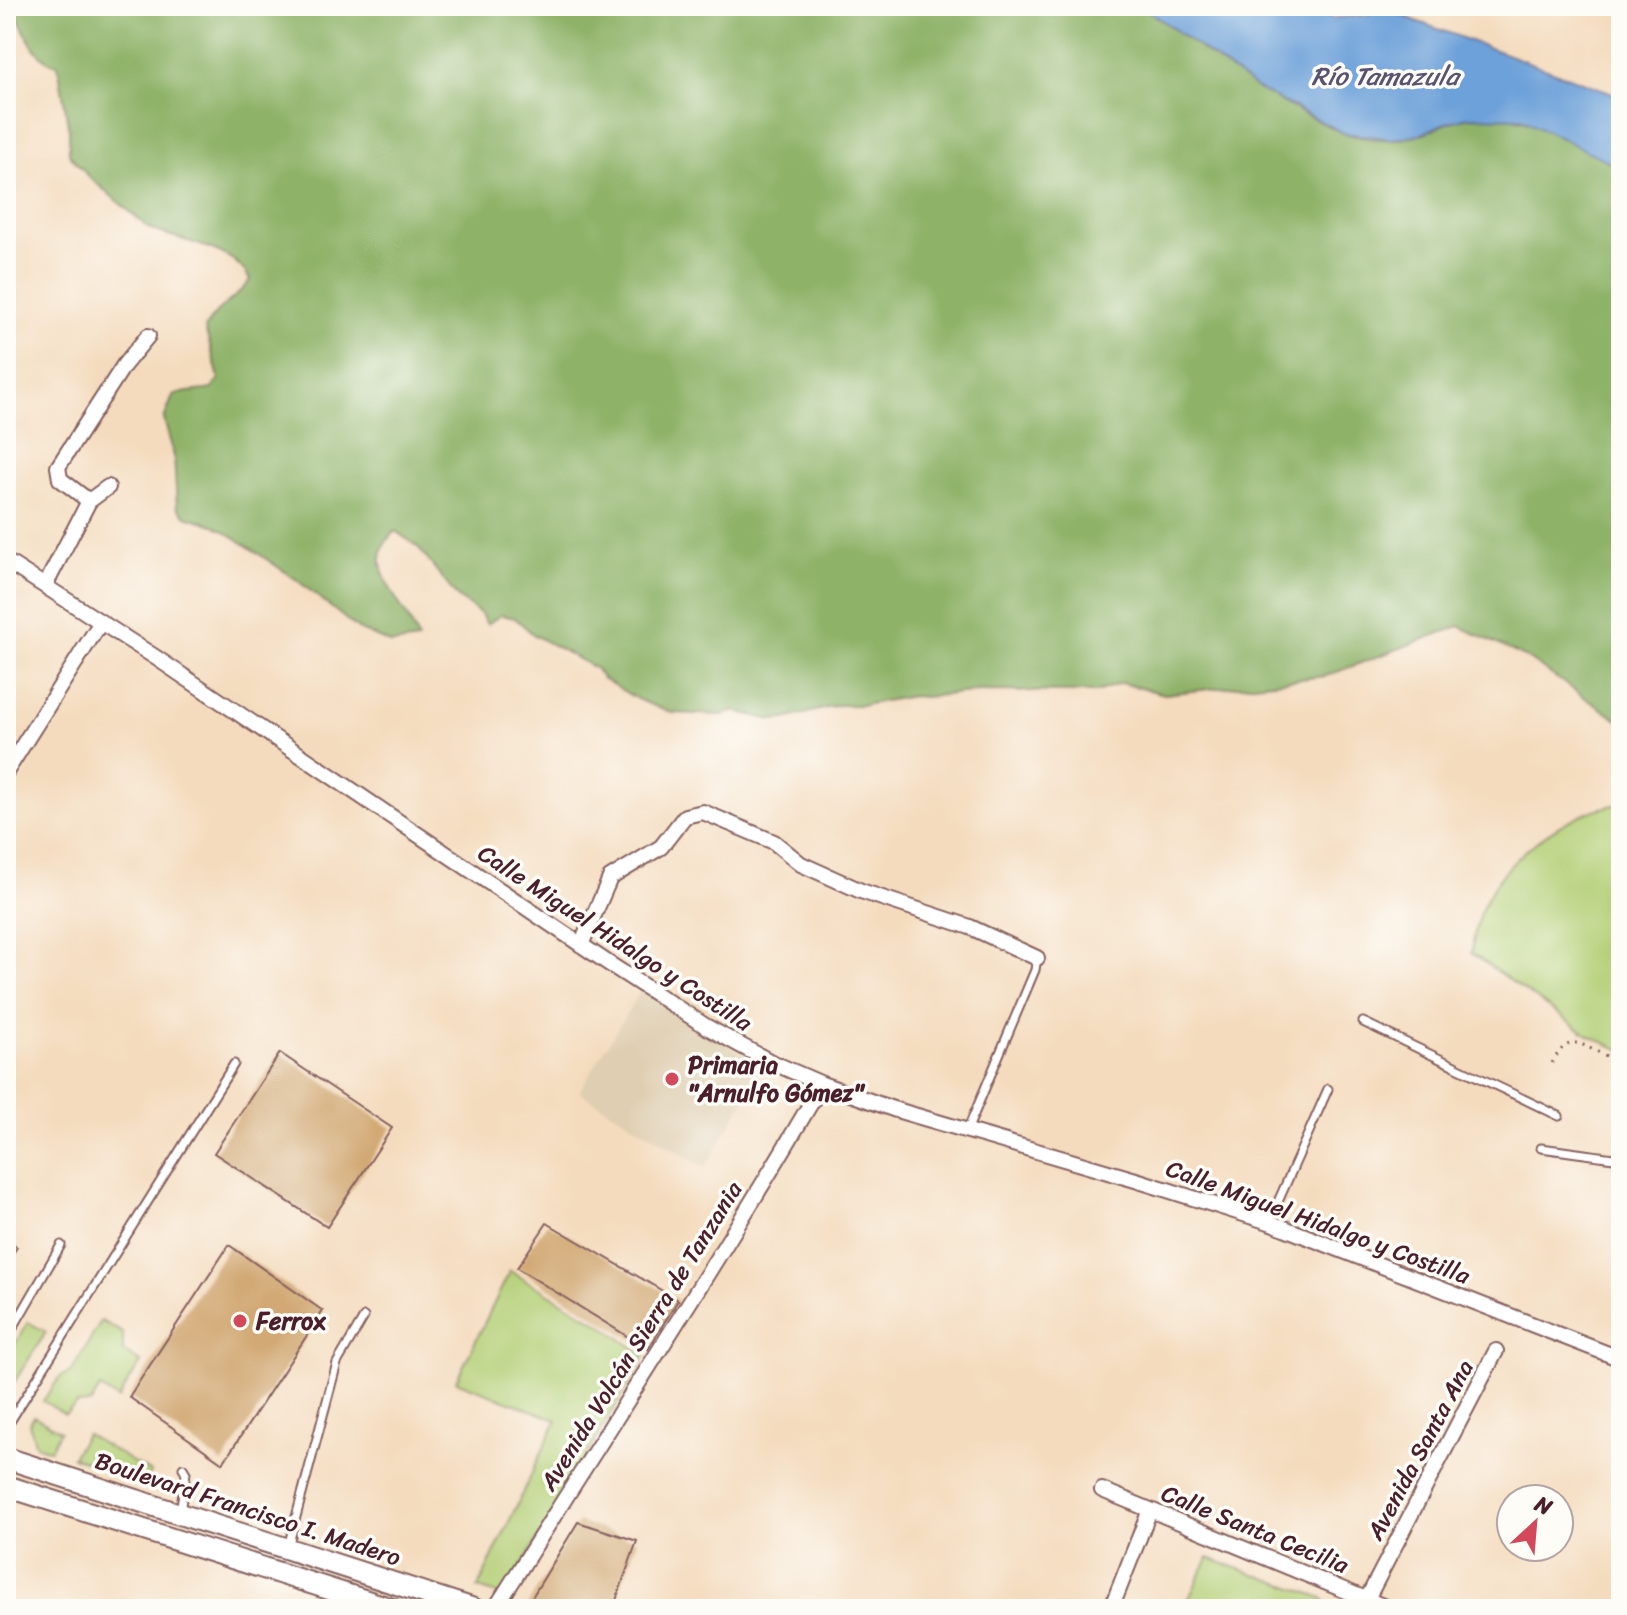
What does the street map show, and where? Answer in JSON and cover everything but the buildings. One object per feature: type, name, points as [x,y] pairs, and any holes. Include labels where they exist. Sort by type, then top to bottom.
[{"type":"main road","name":"Boulevard Francisco I. Madero","points":[[6,1458],[474,1609]]},
{"type":"main road","points":[[6,1486],[392,1609]]},
{"type":"street","points":[[89,501],[60,479],[58,467],[124,365],[148,336]]},
{"type":"street","points":[[45,586],[89,501],[108,487]]},
{"type":"street","name":"Calle Miguel Hidalgo y Costilla","points":[[8,567],[45,586],[101,622],[707,1027],[769,1061],[893,1109],[1269,1222],[1621,1359]]},
{"type":"street","points":[[6,772],[101,622]]},
{"type":"street","points":[[581,945],[610,878],[661,847],[685,816],[703,812],[774,842],[801,864],[861,891],[892,904],[970,927],[1037,958]]},
{"type":"street","name":"Avenida Volcán Sierra de Tanzania","points":[[495,1609],[752,1204],[822,1084]]},
{"type":"street","name":"Avenida Santa Ana","points":[[1362,1604],[1496,1351]]},
{"type":"street","name":"Calle Santa Cecilia","points":[[1102,1490],[1362,1604],[1390,1609]]},
{"type":"street","points":[[1111,1609],[1150,1510]]},
{"type":"lane","points":[[967,1131],[1035,970],[1037,958]]},
{"type":"lane","points":[[1363,1022],[1559,1116]]},
{"type":"lane","points":[[6,1428],[234,1064]]},
{"type":"lane","points":[[1269,1222],[1328,1089]]},
{"type":"lane","points":[[1541,1148],[1621,1159]]},
{"type":"lane","points":[[6,1340],[61,1245]]},
{"type":"lane","points":[[287,1549],[337,1363],[364,1317]]},
{"type":"lane","points":[[179,1514],[186,1473],[183,1468]]},
{"type":"lane","points":[[46,1498],[53,1473]]},
{"type":"path","points":[[1552,1063],[1561,1049],[1572,1042],[1621,1063]]},
{"type":"shaded area","name":"Primaria \"Arnulfo Gómez\"","points":[[641,990],[764,1067],[705,1168],[579,1092]]},
{"type":"green space","points":[[11,6],[1142,6],[1266,92],[1343,133],[1372,139],[1403,138],[1462,118],[1488,115],[1509,117],[1548,129],[1621,168],[1621,722],[1527,658],[1459,626],[1326,676],[1165,694],[1121,683],[1097,692],[979,691],[912,696],[863,705],[838,705],[772,720],[735,711],[723,715],[672,713],[637,699],[602,678],[595,668],[534,635],[515,618],[501,615],[487,624],[480,613],[458,598],[417,546],[395,531],[384,544],[381,558],[383,572],[418,640],[392,644],[358,629],[297,580],[237,539],[214,525],[186,516],[177,507],[174,456],[164,419],[173,396],[212,389],[219,378],[205,328],[250,280],[242,268],[219,252],[149,228],[88,176],[69,154],[69,129],[58,65],[49,62],[35,49]]},
{"type":"green space","points":[[1621,804],[1621,1050],[1588,1035],[1471,953],[1478,920],[1489,895],[1518,858],[1556,828],[1577,817]]},
{"type":"green space","points":[[510,1271],[602,1325],[645,1356],[504,1596],[478,1588],[557,1420],[456,1381]]},
{"type":"green space","points":[[101,1321],[123,1333],[123,1351],[141,1362],[118,1399],[100,1388],[91,1403],[77,1404],[65,1414],[43,1401],[60,1377],[72,1371]]},
{"type":"green space","points":[[28,1322],[46,1332],[6,1395],[6,1359]]},
{"type":"green space","points":[[34,1416],[60,1431],[50,1450],[36,1445],[29,1424]]},
{"type":"green space","points":[[86,1434],[151,1473],[145,1481],[72,1457]]},
{"type":"green space","points":[[1208,1558],[1323,1598],[1328,1609],[1184,1609]]},
{"type":"water","name":"Río Tamazula","points":[[1142,6],[1303,6],[1333,18],[1368,15],[1378,6],[1395,6],[1395,12],[1416,21],[1621,96],[1621,168],[1521,118],[1469,117],[1420,135],[1392,139],[1343,133],[1256,88]]},
{"type":"place","name":"Primaria \"Arnulfo Gómez\"","points":[[672,1079]]},
{"type":"place","name":"Ferrox","points":[[240,1321]]}]
